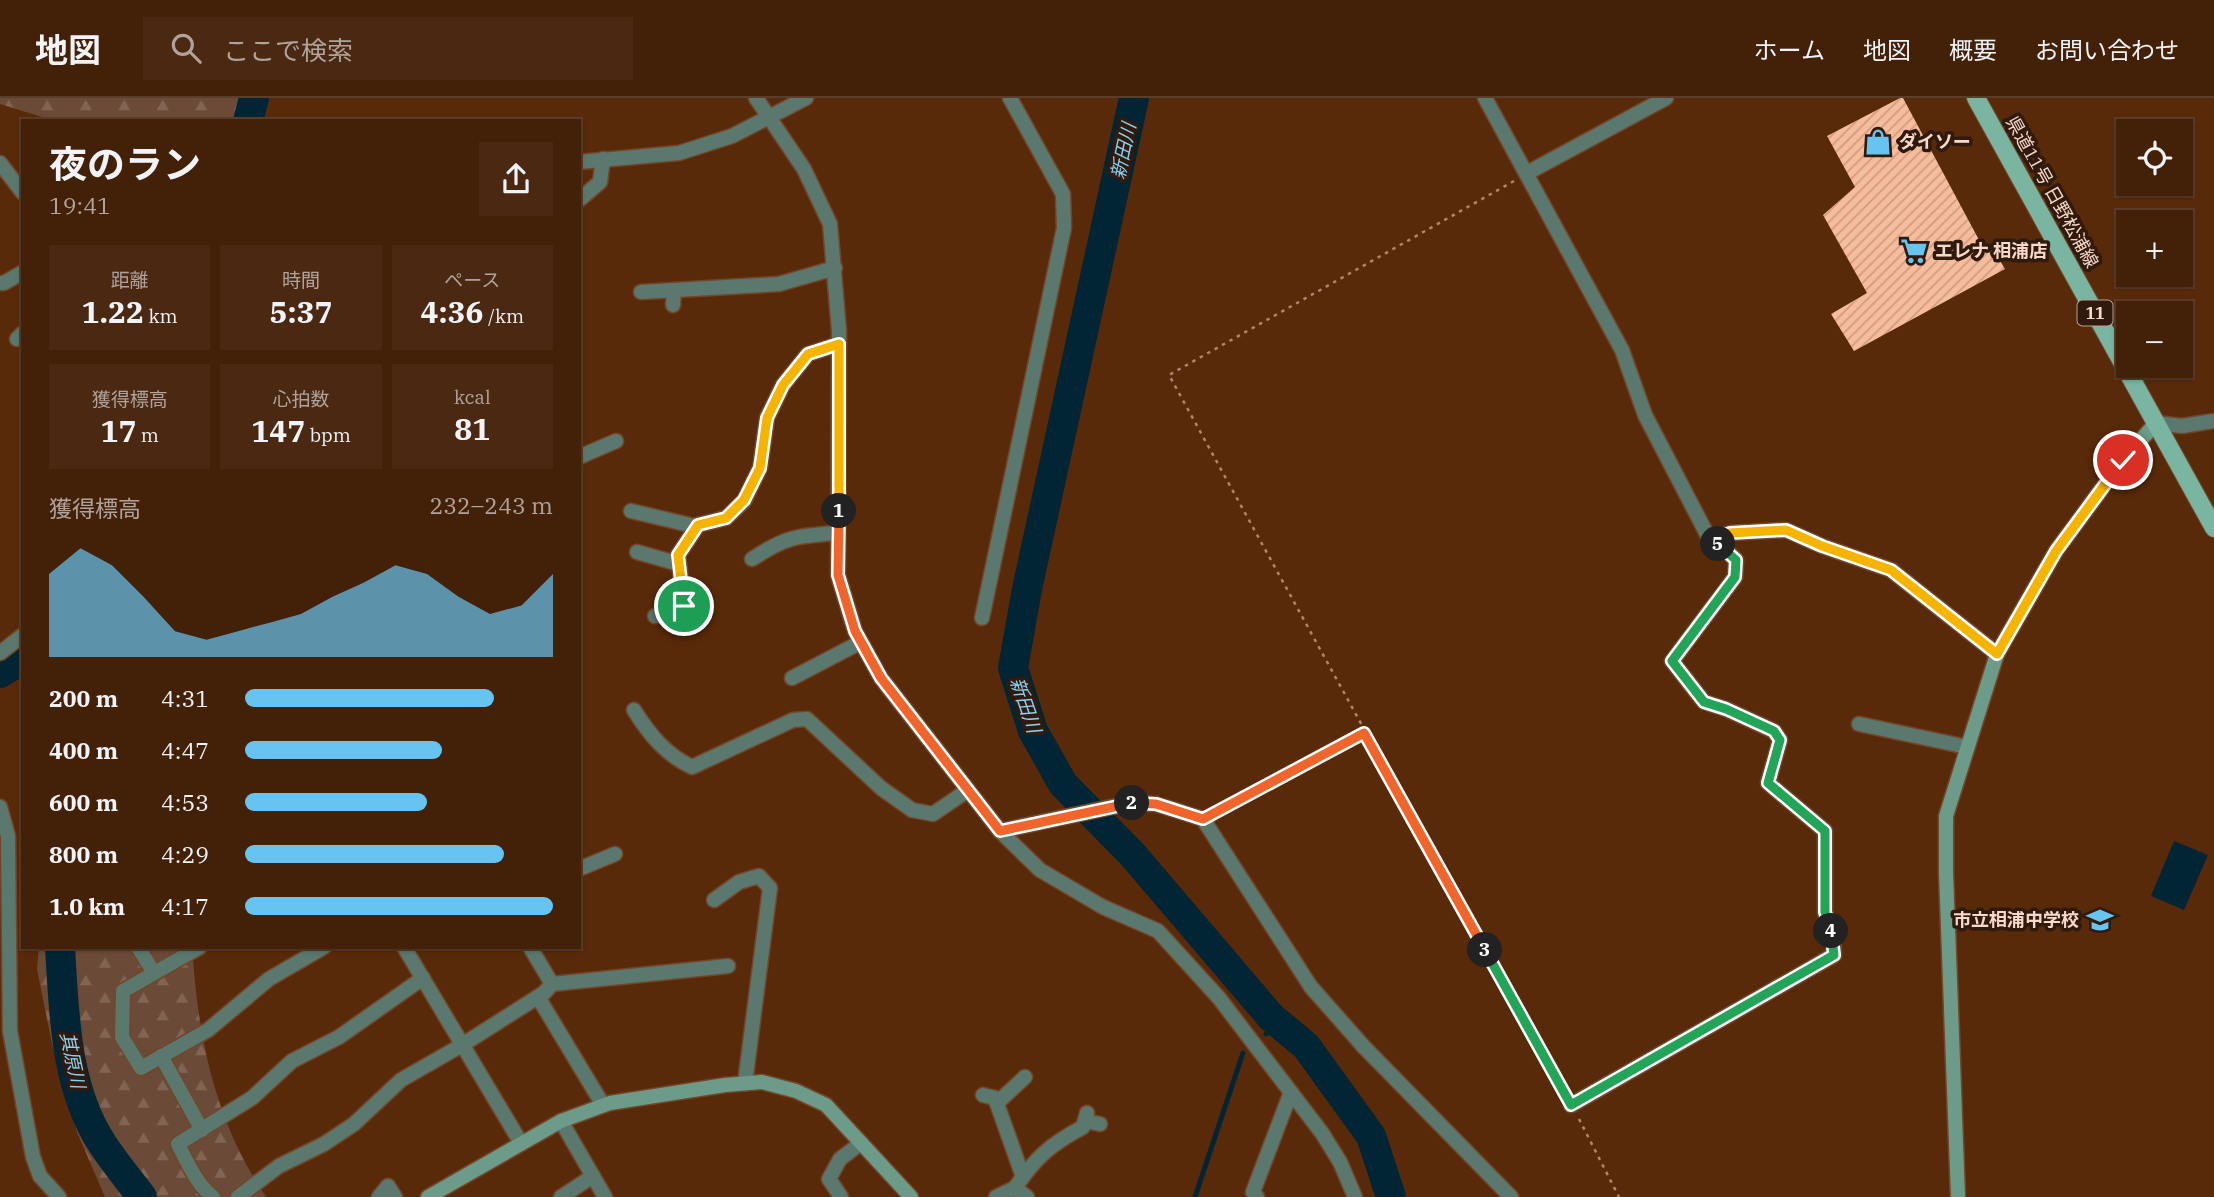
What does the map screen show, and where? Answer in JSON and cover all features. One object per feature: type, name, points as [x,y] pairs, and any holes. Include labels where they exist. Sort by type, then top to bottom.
[{"type":"main road","name":"県道11号 日野松浦線","points":[[1976,98],[2214,528]]},
{"type":"street","points":[[756,98],[804,169],[830,224],[839,344],[838,575],[855,631],[881,678],[1000,831],[1040,870],[1103,907],[1158,931],[1219,998],[1322,1133],[1340,1162],[1355,1197]]},
{"type":"street","points":[[581,162],[679,153],[732,136],[806,98]]},
{"type":"street","points":[[982,618],[1064,228],[1063,194],[1010,98]]},
{"type":"street","points":[[1485,98],[1622,350],[1645,415],[1710,540],[1724,548],[1736,560],[1735,577],[1672,661],[1704,702],[1774,731],[1780,740],[1768,783],[1825,831],[1825,912],[1833,938],[1834,955],[1571,1105]]},
{"type":"street","points":[[1527,173],[1666,98]]},
{"type":"street","points":[[581,198],[600,182],[603,159]]},
{"type":"street","points":[[0,163],[21,190]]},
{"type":"street","points":[[641,292],[674,297],[779,284],[835,268]]},
{"type":"street","points":[[0,283],[21,273]]},
{"type":"street","points":[[631,511],[694,526],[726,518],[744,500],[760,468],[767,418],[783,385],[808,354],[839,344]]},
{"type":"street","points":[[1958,1197],[1946,816],[1997,654],[2056,551],[2123,460],[2156,423],[2182,426],[2214,421]]},
{"type":"street","points":[[581,456],[617,441]]},
{"type":"street","points":[[655,616],[684,606],[678,555],[698,525]]},
{"type":"street","points":[[1710,540],[1730,533],[1786,530],[1822,546],[1891,570],[1997,654]]},
{"type":"street","points":[[752,559],[773,545],[796,536],[838,533]]},
{"type":"street","points":[[637,552],[679,564]]},
{"type":"street","points":[[0,653],[21,637]]},
{"type":"street","points":[[792,678],[861,642]]},
{"type":"street","points":[[634,710],[648,733],[677,760],[692,767],[793,720],[807,719],[881,788],[912,810],[933,814],[968,790]]},
{"type":"street","points":[[1859,724],[1967,747]]},
{"type":"street","points":[[1000,831],[1130,803],[1156,804],[1203,819],[1311,987],[1364,1047],[1511,1197]]},
{"type":"street","points":[[0,809],[8,836],[10,1031],[33,1157],[40,1176],[59,1197]]},
{"type":"street","points":[[581,868],[614,854]]},
{"type":"street","points":[[714,900],[738,883],[758,876],[770,888],[746,1083]]},
{"type":"street","points":[[139,949],[154,973]]},
{"type":"street","points":[[196,949],[123,991],[122,1037],[141,1068],[208,1030],[269,979],[321,949]]},
{"type":"street","points":[[405,949],[521,1143]]},
{"type":"street","points":[[531,949],[552,984]]},
{"type":"street","points":[[238,1197],[279,1166],[324,1144],[354,1124],[401,1080],[463,1045],[538,997],[552,984],[728,966]]},
{"type":"street","points":[[213,1197],[207,1193],[178,1144],[252,1098],[292,1061],[339,1037],[423,978]]},
{"type":"street","points":[[538,997],[603,1105]]},
{"type":"street","points":[[161,1056],[202,1130]]},
{"type":"street","points":[[997,1103],[1025,1077]]},
{"type":"street","points":[[428,1197],[561,1121],[603,1105],[762,1082],[796,1091],[826,1105],[911,1197]]},
{"type":"street","points":[[1254,1195],[1291,1092]]},
{"type":"street","points":[[983,1095],[995,1098],[1021,1187]]},
{"type":"street","points":[[996,1197],[1021,1187],[1031,1164],[1059,1140],[1083,1127],[1086,1117],[1101,1124]]},
{"type":"street","points":[[561,1121],[605,1197]]},
{"type":"street","points":[[837,1196],[829,1179],[840,1159],[861,1143]]},
{"type":"street","points":[[561,1197],[593,1176]]},
{"type":"street","points":[[379,1197],[388,1186],[395,1197]]},
{"type":"path","points":[[1527,173],[1168,375],[1571,1105],[1619,1197]]},
{"type":"path","points":[[1203,819],[1364,733]]},
{"type":"green space","points":[[0,98],[241,98],[258,110],[263,119],[49,119],[0,104]]},
{"type":"green space","points":[[39,949],[192,949],[204,1045],[221,1108],[248,1168],[266,1197],[105,1197],[77,1132],[52,1044],[37,969]]},
{"type":"water","points":[[2174,841],[2208,855],[2184,910],[2151,896]]},
{"type":"building","name":"エレナ 相浦店","points":[[1903,98],[1986,253],[1993,249],[2005,269],[1854,351],[1831,314],[1867,293],[1823,215],[1855,187],[1827,136]]},
{"type":"waterway","points":[[249,119],[254,98]]},
{"type":"waterway","name":"新田川","points":[[1134,98],[1027,589],[1013,668],[1033,731],[1063,784],[1132,854],[1271,1017],[1306,1046],[1371,1136],[1391,1197]]},
{"type":"waterway","points":[[0,673],[21,660]]},
{"type":"waterway","name":"其原川","points":[[60,949],[65,1024],[81,1099],[90,1123],[103,1145],[142,1197]]},
{"type":"waterway","points":[[1266,1034],[1278,1023]]},
{"type":"waterway","points":[[1195,1197],[1243,1053]]},
{"type":"place","name":"ダイソー","points":[[1878,142]]},
{"type":"place","name":"エレナ 相浦店","points":[[1914,251]]},
{"type":"place","name":"市立相浦中学校","points":[[2100,920]]},
{"type":"route","points":[[684,606],[678,555],[698,525],[726,518],[744,500],[760,468],[767,418],[783,385],[808,354],[839,344],[838,575],[855,631],[881,678],[1000,831],[1130,803],[1156,804],[1203,819],[1364,733],[1571,1105],[1834,955],[1833,938],[1825,912],[1825,831],[1768,783],[1780,740],[1774,731],[1704,702],[1672,661],[1735,577],[1736,560],[1724,548],[1710,540],[1730,533],[1786,530],[1822,546],[1891,570],[1997,654],[2056,551],[2123,460]]}]
